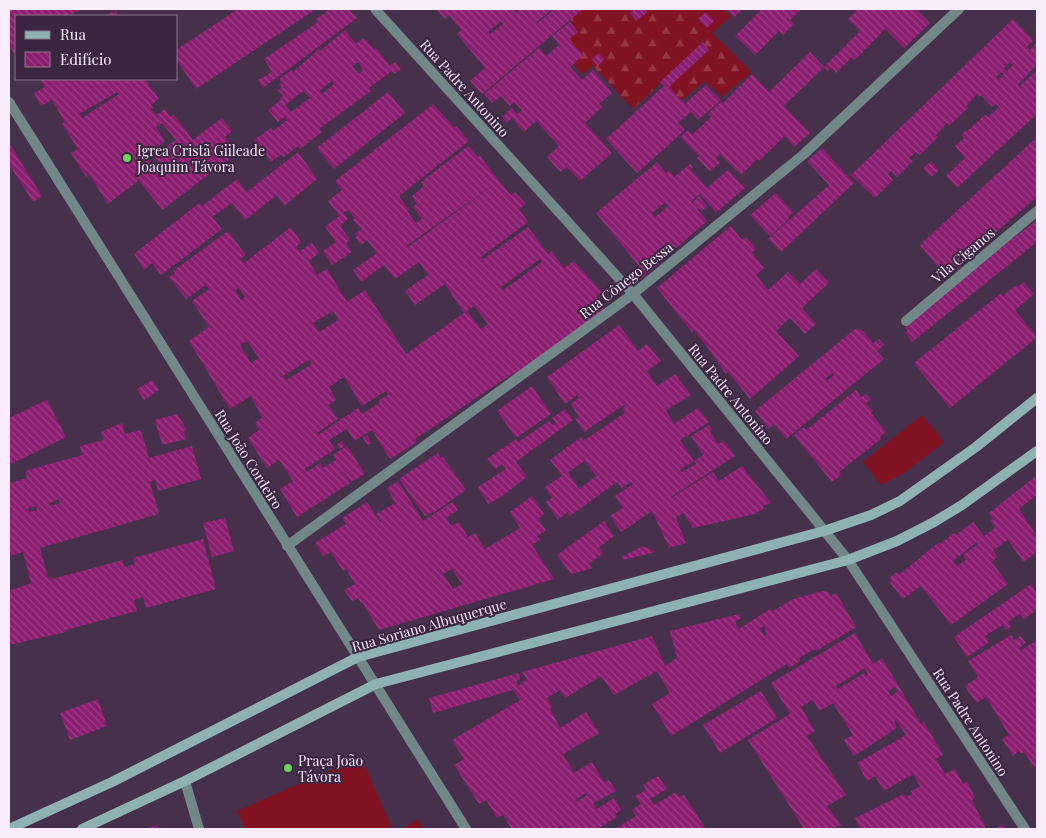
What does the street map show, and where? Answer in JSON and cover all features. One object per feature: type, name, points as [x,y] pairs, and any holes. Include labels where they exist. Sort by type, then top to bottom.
[{"type":"main road","name":"Rua Soriano Albuquerque","points":[[9,829],[112,782],[358,658],[824,531],[870,515],[900,501],[976,447],[1037,398]]},
{"type":"main road","points":[[82,829],[185,781],[376,684],[848,560],[897,541],[962,505],[1037,451]]},
{"type":"street","name":"Rua Padre Antonino","points":[[375,9],[633,294],[848,560],[1025,829]]},
{"type":"street","name":"Rua Cônego Bessa","points":[[287,546],[633,294],[804,154],[959,9]]},
{"type":"street","name":"Rua João Cordeiro","points":[[9,102],[466,829]]},
{"type":"street","name":"Vila Ciganos","points":[[906,321],[1037,211]]},
{"type":"street","points":[[185,781],[198,829]]},
{"type":"green space","points":[[580,9],[724,9],[731,17],[712,33],[752,72],[722,97],[705,81],[680,102],[662,82],[633,109],[593,66],[583,74],[571,63],[568,39],[577,31],[569,18]]},
{"type":"green space","points":[[922,415],[944,442],[904,473],[881,485],[863,462]]},
{"type":"green space","points":[[361,757],[392,828],[245,829],[237,811]]},
{"type":"green space","points":[[418,819],[424,829],[401,829]]},
{"type":"building","points":[[9,9],[83,9],[72,15],[15,15],[15,52],[13,53],[9,43]]},
{"type":"building","points":[[238,9],[316,9],[196,89],[178,62],[178,49]]},
{"type":"building","points":[[330,9],[348,9],[357,18],[263,88],[258,80],[272,72],[264,59],[318,22],[316,19]]},
{"type":"building","points":[[436,9],[516,9],[515,13],[520,9],[552,9],[536,24],[555,9],[583,9],[482,94],[470,81],[485,68],[457,34],[461,30],[449,15],[445,19]],"holes":[[[501,21],[503,24],[490,34],[488,32]]]},
{"type":"building","points":[[635,9],[645,9],[648,12],[636,21],[630,13]]},
{"type":"building","points":[[726,9],[743,9],[734,17]]},
{"type":"building","points":[[762,9],[801,9],[790,20],[794,24],[783,35],[779,31],[755,55],[735,36]]},
{"type":"building","points":[[858,9],[916,9],[930,23],[904,48],[885,29],[855,60],[852,57],[836,73],[832,68],[828,71],[824,67],[860,31],[848,19]]},
{"type":"building","points":[[116,11],[118,15],[105,15]]},
{"type":"building","points":[[706,12],[714,21],[707,28],[698,19]]},
{"type":"building","points":[[1013,19],[1033,40],[1027,47],[1030,50],[1037,42],[1037,65],[1018,84],[1020,86],[1037,70],[1037,114],[957,188],[946,176],[965,158],[955,146],[964,138],[961,135],[966,130],[985,115],[988,117],[999,107],[996,104],[992,107],[981,95],[980,97],[977,94],[966,106],[968,108],[950,125],[947,123],[936,135],[938,137],[920,155],[916,152],[909,158],[913,161],[897,177],[891,171],[888,174],[893,180],[875,198],[851,175]],"holes":[[[1010,62],[1013,65],[1007,71],[1004,68]],[[1001,72],[1004,74],[998,80],[996,77]]]},
{"type":"building","points":[[570,22],[578,32],[569,39],[583,55],[570,67],[582,80],[593,70],[612,93],[599,104],[602,107],[585,123],[612,153],[580,181],[567,167],[560,172],[547,157],[559,146],[536,121],[524,132],[512,118],[507,123],[502,117],[512,108],[517,114],[522,110],[514,102],[510,106],[501,96],[492,103],[484,94],[539,48],[546,56],[559,45],[552,36]]},
{"type":"building","points":[[345,30],[356,44],[364,38],[374,49],[376,48],[390,66],[395,62],[401,69],[394,74],[392,71],[369,88],[371,91],[319,129],[322,132],[300,149],[298,146],[284,157],[281,154],[271,162],[254,140],[271,128],[273,131],[287,120],[285,117],[278,122],[268,110],[281,100],[280,98],[283,96],[278,90],[282,87],[279,84],[282,82],[279,79],[292,70],[293,72],[319,49],[320,51]],"holes":[[[358,62],[363,70],[359,74],[352,66]],[[332,81],[334,84],[322,94],[319,91]],[[303,91],[310,98],[291,112],[285,105]]]},
{"type":"building","points":[[703,42],[709,50],[669,87],[685,104],[706,85],[721,100],[698,120],[691,112],[678,123],[685,130],[637,173],[606,139],[664,86],[660,82]]},
{"type":"building","points":[[810,52],[824,67],[784,106],[810,133],[794,147],[785,136],[741,175],[720,154],[716,158],[720,163],[710,171],[697,158],[699,156],[680,137],[688,130],[692,135],[711,117],[708,114],[721,101],[723,103],[752,74],[769,92]]},
{"type":"building","points":[[599,53],[604,60],[598,66],[592,59]]},
{"type":"building","points":[[40,80],[146,80],[159,99],[151,105],[153,108],[151,109],[156,115],[165,109],[170,117],[174,115],[193,140],[222,118],[232,131],[225,137],[237,153],[162,210],[139,180],[108,204],[89,174],[86,177],[71,153],[78,149],[62,124],[65,122],[52,100],[41,106],[34,93],[45,87]],"holes":[[[117,92],[119,94],[82,118],[79,114]],[[162,123],[176,140],[161,150],[159,147],[151,153],[161,165],[155,169],[145,155],[165,141],[156,127]]]},
{"type":"building","points":[[388,92],[405,113],[334,169],[317,148]]},
{"type":"building","points":[[433,104],[469,141],[399,196],[416,223],[422,219],[413,207],[417,204],[412,196],[424,186],[421,182],[468,146],[478,157],[480,156],[511,195],[515,192],[526,204],[519,209],[528,222],[481,257],[483,259],[528,227],[548,254],[551,251],[564,268],[574,261],[602,292],[596,296],[606,311],[518,377],[515,372],[415,439],[417,442],[390,459],[372,430],[354,441],[347,429],[329,440],[335,449],[305,469],[307,472],[320,463],[323,468],[336,460],[333,455],[347,446],[365,474],[351,482],[341,466],[350,483],[297,517],[280,489],[293,481],[279,460],[267,468],[248,438],[259,430],[255,423],[262,418],[251,396],[230,409],[189,341],[209,327],[192,301],[209,289],[206,285],[186,299],[169,277],[175,273],[173,271],[228,231],[246,255],[240,259],[244,263],[291,227],[301,242],[296,247],[300,251],[312,243],[319,253],[309,261],[317,275],[327,269],[347,302],[365,290],[406,354],[464,313],[445,284],[415,305],[405,291],[428,275],[419,262],[395,279],[384,265],[361,282],[353,270],[377,253],[367,240],[361,245],[355,238],[357,236],[355,233],[362,229],[353,220],[355,218],[348,210],[343,213],[348,219],[340,226],[350,240],[346,243],[352,252],[332,265],[323,251],[336,242],[325,227],[339,216],[328,201],[342,190],[335,181]],"holes":[[[499,181],[408,247],[406,246]],[[540,259],[542,262],[503,290],[501,287]],[[239,288],[245,297],[241,300],[235,290]],[[474,306],[488,324],[481,329],[467,311]],[[333,311],[338,320],[319,332],[313,323]],[[247,341],[259,358],[251,363],[240,345]],[[309,360],[312,364],[286,380],[283,376]],[[344,377],[362,406],[386,391],[388,395],[362,414],[358,408],[318,435],[317,433],[338,419],[328,405],[336,400],[329,387]]]},
{"type":"building","points":[[1037,137],[1037,197],[945,276],[920,245]]},
{"type":"building","points":[[9,143],[42,196],[33,202],[9,164]]},
{"type":"building","points":[[822,148],[854,183],[781,252],[768,239],[829,185],[807,161]]},
{"type":"building","points":[[298,152],[317,179],[284,206],[277,195],[245,220],[232,203],[212,217],[222,229],[161,275],[152,263],[144,270],[134,254],[198,204],[200,203],[202,206],[237,179],[247,192]]},
{"type":"building","points":[[931,161],[939,170],[931,177],[923,169]]},
{"type":"building","points":[[657,162],[666,173],[669,171],[674,177],[690,164],[693,167],[690,169],[707,188],[728,170],[745,188],[716,213],[700,194],[691,201],[692,203],[699,196],[704,202],[707,207],[701,211],[697,209],[707,221],[641,279],[634,270],[639,266],[596,213]],"holes":[[[665,203],[668,206],[655,217],[652,213]]]},
{"type":"building","points":[[776,193],[793,212],[788,217],[789,219],[770,236],[750,215]]},
{"type":"building","points":[[1037,220],[1037,242],[912,342],[905,332],[908,331],[905,327]]},
{"type":"building","points":[[731,226],[742,240],[746,237],[756,249],[752,253],[764,268],[756,275],[768,290],[788,272],[800,284],[816,269],[829,283],[802,308],[816,324],[805,334],[790,318],[776,331],[799,356],[750,399],[728,372],[726,374],[694,330],[692,332],[657,288]]},
{"type":"building","points":[[1024,282],[1034,294],[1015,310],[1037,337],[950,408],[914,363],[1001,293],[1003,296],[1016,285],[1018,287]]},
{"type":"building","points":[[619,325],[638,351],[647,344],[661,361],[647,371],[657,386],[675,374],[691,395],[666,410],[674,424],[698,408],[709,422],[680,440],[694,461],[703,455],[691,436],[709,425],[712,430],[710,432],[718,444],[724,441],[735,456],[671,498],[713,472],[719,481],[742,466],[771,503],[762,506],[764,508],[755,514],[693,528],[683,513],[676,518],[686,543],[669,548],[652,511],[621,532],[610,516],[623,508],[615,496],[633,484],[631,482],[622,488],[617,482],[570,516],[568,512],[558,520],[546,502],[552,498],[545,487],[562,476],[550,460],[581,437],[583,441],[625,413],[622,408],[625,407],[624,405],[584,432],[575,419],[579,417],[571,404],[579,398],[577,395],[565,404],[547,377]],"holes":[[[585,461],[596,476],[579,489],[568,472]],[[694,461],[696,464],[682,472],[680,470]]]},
{"type":"building","points":[[855,329],[863,331],[873,343],[879,339],[884,345],[877,351],[884,359],[786,439],[774,424],[769,429],[755,411]],"holes":[[[832,373],[834,375],[827,381],[825,379]]]},
{"type":"building","points":[[152,380],[159,390],[144,400],[137,389]]},
{"type":"building","points":[[532,386],[551,414],[516,438],[497,411]]},
{"type":"building","points":[[856,390],[861,397],[866,394],[871,400],[866,403],[873,411],[871,413],[886,432],[880,437],[881,439],[839,472],[841,475],[832,482],[794,435],[804,427],[806,430]]},
{"type":"building","points":[[47,400],[66,437],[9,465],[9,418]]},
{"type":"building","points":[[565,409],[573,420],[516,462],[527,477],[501,497],[488,504],[478,487],[506,469],[502,464],[495,469],[487,459],[516,439],[518,442],[549,421],[552,425],[556,423],[552,418]]},
{"type":"building","points":[[177,414],[187,430],[184,431],[186,439],[162,445],[155,420]]},
{"type":"building","points":[[122,423],[125,434],[141,430],[149,458],[192,446],[201,479],[158,491],[155,480],[150,482],[159,514],[40,548],[48,578],[51,577],[52,579],[123,560],[124,567],[135,564],[133,558],[203,539],[216,589],[146,608],[143,597],[134,600],[137,611],[66,630],[66,632],[9,645],[9,591],[31,583],[23,552],[9,556],[9,517],[11,516],[9,514],[9,483],[27,478],[25,471],[82,455],[80,446],[104,440],[101,432]],"holes":[[[59,499],[60,503],[50,506],[49,503]],[[36,506],[37,510],[29,512],[28,508]]]},
{"type":"building","points":[[367,435],[372,443],[367,445],[363,438]]},
{"type":"building","points":[[342,441],[345,446],[340,449],[337,444]]},
{"type":"building","points":[[438,453],[441,458],[443,457],[466,490],[433,513],[425,516],[399,479]]},
{"type":"building","points":[[1037,475],[1037,495],[1019,509],[1037,536],[1037,552],[1023,562],[1008,540],[993,550],[997,557],[992,562],[1008,584],[951,625],[921,586],[903,599],[890,583],[892,581],[889,578],[897,572],[899,575],[939,542],[940,544],[954,533],[956,535],[973,522],[984,536],[996,527],[990,521],[993,519],[989,513]],"holes":[[[977,542],[978,544],[963,555],[966,560],[957,566],[953,561]]]},
{"type":"building","points":[[398,481],[423,521],[453,502],[458,510],[446,518],[451,526],[459,522],[468,537],[475,533],[485,549],[520,528],[510,512],[532,496],[544,514],[538,519],[546,530],[537,536],[540,540],[532,545],[554,579],[379,630],[362,602],[358,598],[352,601],[344,590],[355,584],[346,569],[343,571],[331,552],[323,556],[315,543],[346,524],[342,518],[367,502],[380,522],[376,514],[395,503],[387,488]],"holes":[[[452,569],[462,584],[453,589],[443,574]]]},
{"type":"building","points":[[225,518],[234,551],[212,557],[203,523]]},
{"type":"building","points":[[604,521],[614,536],[599,547],[603,553],[589,564],[593,568],[571,574],[557,555]]},
{"type":"building","points":[[643,546],[656,552],[623,560],[622,557]]},
{"type":"building","points":[[1031,584],[1037,594],[1037,610],[1024,619],[1020,614],[1008,622],[1011,627],[1006,630],[1003,625],[985,636],[989,642],[967,657],[954,637]]},
{"type":"building","points":[[823,591],[828,592],[831,596],[836,593],[856,627],[816,651],[815,649],[799,658],[800,661],[789,668],[787,664],[671,736],[652,704],[670,693],[657,671],[614,695],[601,676],[565,698],[560,690],[547,698],[560,728],[586,712],[599,733],[563,754],[574,773],[592,762],[604,782],[609,780],[616,791],[593,803],[597,809],[614,798],[621,810],[615,814],[617,817],[597,829],[563,829],[561,826],[555,829],[512,829],[503,815],[497,818],[486,800],[479,804],[454,765],[464,759],[452,740],[520,700],[513,690],[433,713],[429,698],[519,673],[520,679],[516,682],[518,686],[527,679],[522,672],[652,636],[665,666],[677,658],[670,631],[739,614],[741,618],[735,622],[739,629],[770,609],[773,611],[793,599]],"holes":[[[764,626],[767,634],[764,636],[760,629]],[[586,793],[587,795],[576,802],[575,800]]]},
{"type":"building","points":[[855,633],[873,664],[882,658],[921,724],[924,722],[943,755],[936,759],[945,774],[955,769],[963,784],[967,781],[975,798],[972,800],[986,829],[860,829],[855,818],[904,794],[906,797],[912,794],[911,791],[920,786],[913,774],[884,791],[875,776],[867,781],[857,763],[906,735],[896,720],[894,721],[897,728],[854,756],[844,740],[853,735],[833,703],[819,711],[813,700],[801,707],[815,731],[807,736],[846,795],[827,806],[841,825],[832,829],[798,829],[803,827],[748,740],[790,714],[771,683]],"holes":[[[865,668],[868,674],[865,676],[864,673],[838,689],[836,686]],[[895,687],[898,691],[891,696],[888,691]]]},
{"type":"building","points":[[1011,635],[1014,640],[1021,636],[1026,643],[1019,648],[1020,651],[1037,640],[1037,765],[1034,767],[1024,752],[1021,754],[1019,751],[1013,756],[1002,739],[1009,735],[986,697],[976,703],[965,686],[978,677],[968,661]]},
{"type":"building","points":[[761,691],[777,718],[720,753],[703,725]]},
{"type":"building","points":[[98,699],[107,726],[70,740],[60,713]]},
{"type":"building","points":[[658,776],[667,789],[650,799],[654,805],[676,792],[680,797],[684,795],[706,829],[615,829],[636,816],[632,810],[641,804],[635,796],[646,790],[643,785]]},
{"type":"building","points":[[157,825],[158,829],[145,829]]},
{"type":"building","points":[[1003,825],[1006,829],[994,829]]},
{"type":"place","name":"Igrea Cristã Giileade Joaquim Távora","points":[[127,158]]},
{"type":"place","name":"Praça João Távora","points":[[288,768]]}]
